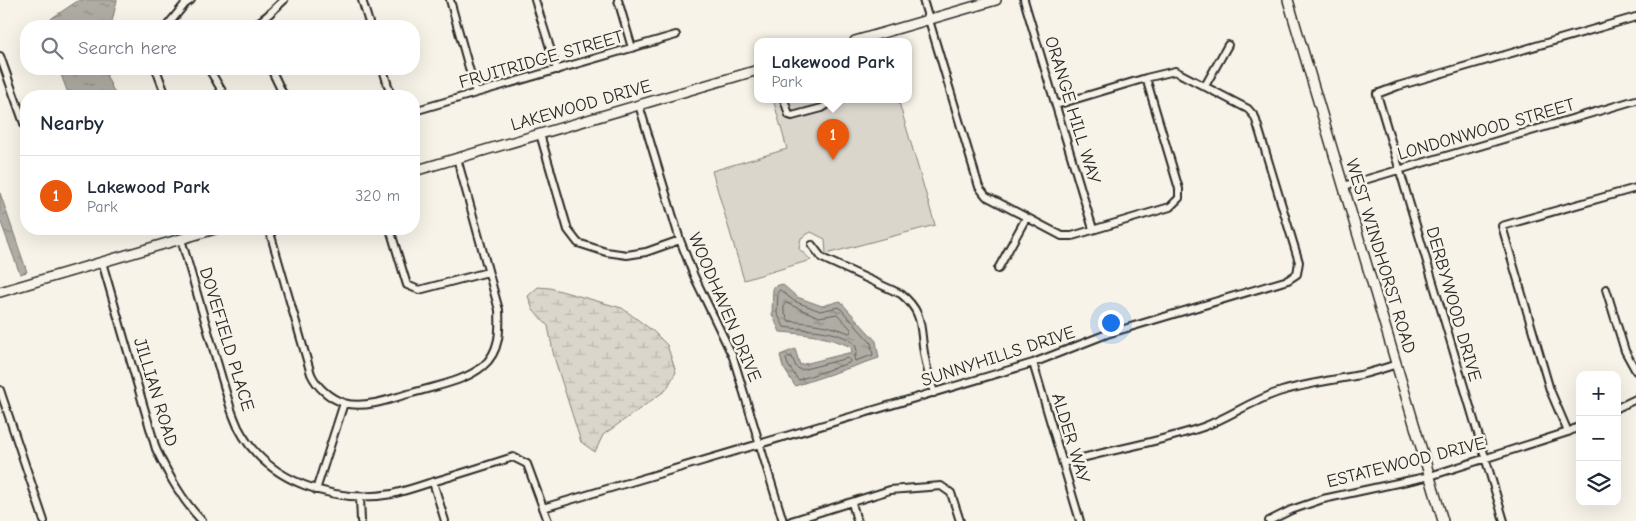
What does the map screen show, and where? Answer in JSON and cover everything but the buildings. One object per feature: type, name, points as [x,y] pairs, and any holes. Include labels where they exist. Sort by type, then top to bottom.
[{"type":"street","points":[[171,20],[184,2],[191,0]]},
{"type":"street","points":[[262,20],[284,0]]},
{"type":"street","points":[[362,0],[368,20]]},
{"type":"street","points":[[450,0],[476,93]]},
{"type":"street","points":[[535,0],[557,70]]},
{"type":"street","points":[[618,0],[632,48]]},
{"type":"street","points":[[923,0],[979,187],[986,196],[1062,236],[1072,236],[1170,207],[1179,198],[1179,189],[1146,78]]},
{"type":"street","points":[[866,38],[996,0]]},
{"type":"street","name":"ORANGE HILL WAY","points":[[1024,0],[1093,230]]},
{"type":"street","name":"WEST WINDHORST ROAD","points":[[1288,0],[1443,521]]},
{"type":"street","name":"DERBYWOOD DRIVE","points":[[1504,521],[1484,460],[1377,94],[1398,86],[1636,17]]},
{"type":"street","name":"FRUITRIDGE STREET","points":[[420,109],[676,35]]},
{"type":"street","points":[[1206,86],[1228,45]]},
{"type":"street","points":[[0,56],[20,113]]},
{"type":"street","name":"LAKEWOOD DRIVE","points":[[420,169],[754,71]]},
{"type":"street","name":"SUNNYHILLS DRIVE","points":[[543,508],[1033,364],[1107,334],[1288,280],[1297,274],[1299,262],[1255,117],[1248,109],[1206,86],[1175,72],[1146,78],[1056,105]]},
{"type":"street","points":[[158,75],[164,90]]},
{"type":"street","points":[[213,75],[221,90]]},
{"type":"street","points":[[273,75],[281,90]]},
{"type":"street","points":[[385,75],[389,90]]},
{"type":"street","name":"LONDONWOOD STREET","points":[[1344,186],[1636,100]]},
{"type":"street","points":[[785,103],[788,115],[792,116],[822,108],[828,103]]},
{"type":"street","name":"WOODHAVEN DRIVE","points":[[639,105],[680,240],[694,276],[733,357],[783,521]]},
{"type":"street","points":[[540,134],[568,230],[578,243],[606,252],[627,255],[646,252],[680,240]]},
{"type":"street","points":[[272,235],[311,374],[316,385],[324,392],[344,403],[358,405],[376,403],[464,377],[484,366],[496,349],[500,329],[498,310],[457,158]]},
{"type":"street","points":[[1568,432],[1550,390],[1502,226],[1636,188]]},
{"type":"street","points":[[998,269],[1026,218]]},
{"type":"street","points":[[0,292],[195,235]]},
{"type":"street","points":[[392,235],[407,285],[419,290],[488,272]]},
{"type":"street","name":"DOVEFIELD PLACE","points":[[181,239],[238,428],[252,448],[270,466],[292,480],[316,490],[360,497],[393,494],[513,457],[527,464],[548,521]]},
{"type":"street","points":[[812,245],[822,258],[901,294],[912,303],[919,317],[925,358],[934,393]]},
{"type":"street","name":"JILLIAN ROAD","points":[[102,262],[156,449],[169,477],[188,506],[202,521]]},
{"type":"street","points":[[1606,288],[1624,351],[1636,371]]},
{"type":"street","name":"ALDER WAY","points":[[1033,364],[1080,521]]},
{"type":"street","points":[[1063,463],[1102,452],[1155,442],[1204,427],[1250,403],[1281,391],[1311,383],[1362,374],[1397,364]]},
{"type":"street","points":[[0,390],[44,521]]},
{"type":"street","points":[[1621,406],[1636,398]]},
{"type":"street","points":[[316,490],[344,403]]},
{"type":"street","name":"ESTATEWOOD DRIVE","points":[[1269,521],[1291,510],[1323,499],[1430,476],[1484,460],[1576,428]]},
{"type":"street","points":[[433,482],[445,521]]},
{"type":"street","points":[[791,521],[890,490],[941,486],[951,493],[960,521]]},
{"type":"street","points":[[360,497],[360,521]]},
{"type":"street","points":[[852,503],[858,521]]},
{"type":"green space","points":[[774,103],[899,103],[935,225],[826,254],[825,239],[811,232],[801,238],[799,249],[811,260],[744,280],[712,171],[787,149]]},
{"type":"green space","points":[[538,287],[550,288],[622,308],[653,331],[667,345],[676,372],[666,390],[603,435],[595,452],[581,442],[554,357],[548,326],[533,310],[528,296]]},
{"type":"water","points":[[79,0],[117,0],[112,20],[50,20]]},
{"type":"water","points":[[61,75],[107,75],[113,90],[67,90]]},
{"type":"water","points":[[0,193],[27,272],[20,274],[0,220]]},
{"type":"water","points":[[782,284],[797,297],[822,306],[840,301],[876,341],[879,358],[795,386],[783,367],[780,355],[795,349],[800,365],[852,352],[851,347],[834,340],[780,332],[772,314],[773,287]]},
{"type":"place","name":"Lakewood Park","points":[[833,160]]}]
